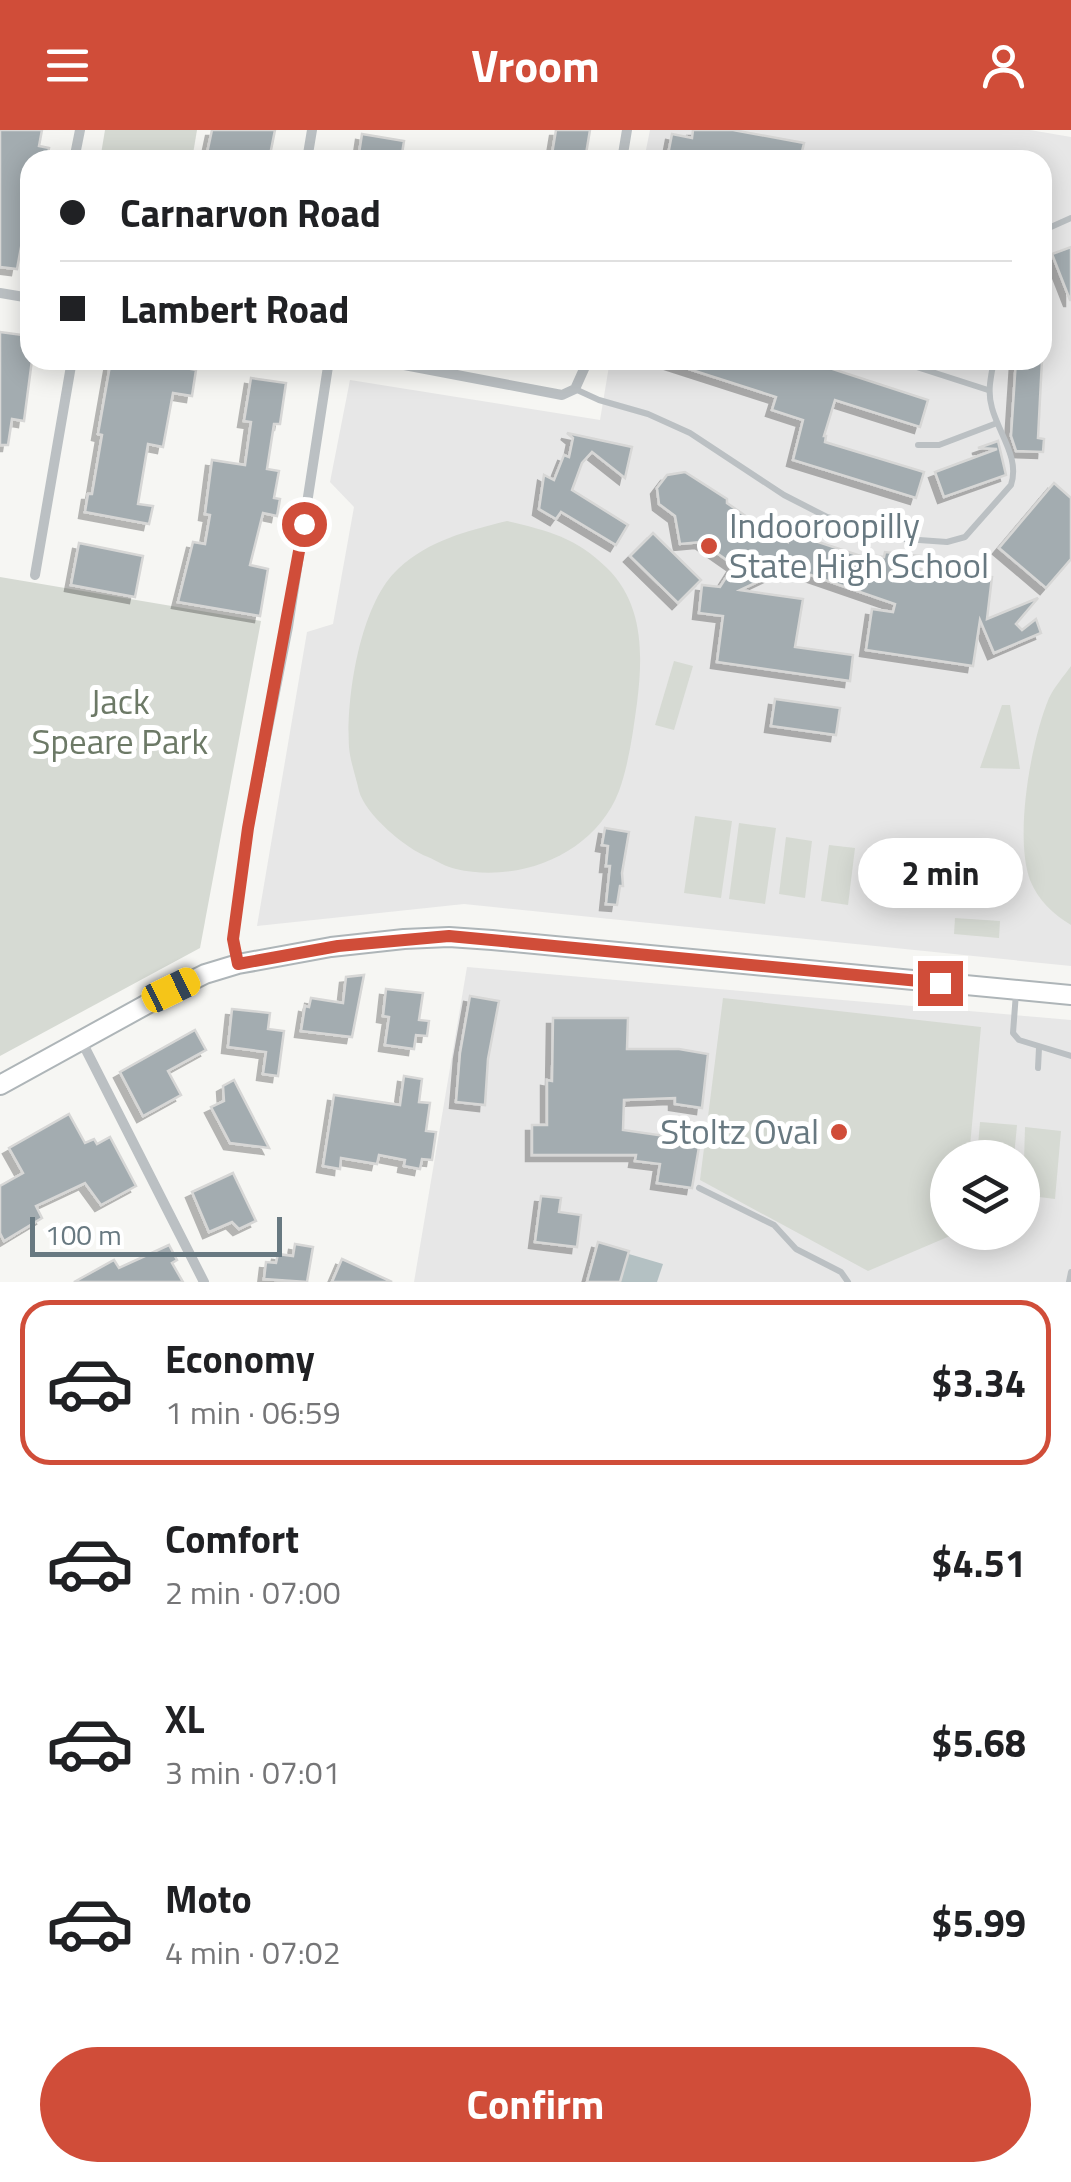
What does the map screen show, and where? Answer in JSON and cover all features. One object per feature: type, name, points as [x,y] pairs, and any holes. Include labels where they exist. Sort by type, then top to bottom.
[{"type":"main road","points":[[0,1085],[206,974],[238,964],[338,946],[449,936],[1071,995]]},
{"type":"street","points":[[35,575],[70,370]]},
{"type":"street","points":[[238,964],[233,939],[248,828],[288,627],[327,370]]},
{"type":"street","points":[[427,370],[562,395],[576,389],[584,370]]},
{"type":"street","points":[[81,1040],[204,1282]]},
{"type":"lane","points":[[927,370],[988,390]]},
{"type":"lane","points":[[576,389],[690,433],[784,495],[827,517],[910,540],[947,542],[965,537],[1011,485],[1015,470],[988,390],[992,370]]},
{"type":"lane","points":[[918,445],[939,445],[997,423]]},
{"type":"lane","points":[[1016,990],[1014,1033],[1019,1040],[1071,1056]]},
{"type":"lane","points":[[1038,1068],[1040,1048]]},
{"type":"lane","points":[[699,1188],[774,1225],[796,1249],[841,1272],[848,1282]]},
{"type":"lane","points":[[1069,1282],[1071,1272]]},
{"type":"shaded area","name":"Indooroopilly State High School","points":[[650,130],[1030,130],[1071,137],[1071,966],[464,904],[257,926],[307,632],[333,624],[354,507],[330,482],[350,380],[600,420],[608,370],[1052,370],[1052,150],[646,150]]},
{"type":"shaded area","points":[[467,967],[1071,1020],[1071,1282],[414,1282]]},
{"type":"shaded area","points":[[622,1252],[663,1264],[657,1282],[612,1282]]},
{"type":"green space","points":[[105,130],[197,130],[194,150],[102,150]]},
{"type":"green space","points":[[507,521],[572,542],[595,557],[619,582],[638,631],[639,685],[619,791],[592,832],[552,859],[529,868],[480,873],[452,868],[419,853],[398,839],[369,810],[359,791],[349,747],[350,703],[365,628],[385,585],[398,569],[436,544]]},
{"type":"green space","name":"Jack Speare Park","points":[[0,577],[261,621],[200,948],[0,1056]]},
{"type":"green space","points":[[674,661],[693,666],[674,730],[655,725]]},
{"type":"green space","points":[[1071,666],[1071,925],[1047,906],[1030,880],[1025,861],[1024,814],[1042,716]]},
{"type":"green space","points":[[1002,705],[1010,705],[1020,769],[980,768]]},
{"type":"green space","points":[[695,816],[732,821],[721,898],[684,893]]},
{"type":"green space","points":[[739,823],[776,828],[765,904],[729,899]]},
{"type":"green space","points":[[786,837],[812,841],[805,898],[779,894]]},
{"type":"green space","points":[[829,845],[855,848],[848,905],[821,901]]},
{"type":"green space","points":[[955,918],[1000,921],[999,938],[954,934]]},
{"type":"green space","name":"Stoltz Oval","points":[[723,998],[981,1027],[971,1140],[930,1140],[930,1245],[868,1271],[700,1180]]},
{"type":"green space","points":[[980,1122],[1017,1125],[1016,1140],[978,1140]]},
{"type":"green space","points":[[1025,1127],[1061,1131],[1055,1199],[1040,1197],[1040,1140],[1025,1140]]},
{"type":"building","points":[[0,130],[42,130],[39,146],[49,150],[20,150],[17,269],[0,267]]},
{"type":"building","points":[[212,130],[275,130],[271,150],[208,150]]},
{"type":"building","points":[[556,130],[590,130],[587,150],[553,150]]},
{"type":"building","points":[[693,130],[733,130],[804,143],[802,150],[669,150],[672,134],[692,138]]},
{"type":"building","points":[[362,134],[404,141],[403,150],[360,150]]},
{"type":"building","points":[[1071,247],[1071,300],[1070,300],[1052,254]]},
{"type":"building","points":[[0,332],[20,335],[20,370],[31,370],[24,421],[12,419],[8,445],[0,445]]},
{"type":"building","points":[[109,370],[196,370],[192,396],[173,393],[163,447],[148,444],[138,504],[153,506],[149,524],[85,512],[102,435],[98,434]]},
{"type":"building","points":[[692,370],[836,370],[928,400],[920,427],[835,400],[824,436],[825,442],[924,472],[916,498],[793,460],[803,420],[772,410],[776,397]]},
{"type":"building","points":[[1015,370],[1041,370],[1038,438],[1044,439],[1043,452],[1016,451],[1011,436]]},
{"type":"building","points":[[251,378],[286,383],[267,469],[279,471],[274,498],[280,499],[277,516],[263,513],[250,565],[268,569],[260,616],[178,602],[193,542],[205,544],[212,460],[245,465],[251,422],[244,421]]},
{"type":"building","points":[[567,433],[632,447],[625,478],[592,452],[582,463],[572,490],[628,525],[616,545],[561,512],[556,519],[539,509],[544,475],[554,480],[564,455],[569,457],[573,438]]},
{"type":"building","points":[[998,441],[1006,475],[944,497],[935,472],[997,449],[978,448]]},
{"type":"building","points":[[685,472],[788,542],[791,533],[876,561],[885,552],[921,556],[920,569],[992,577],[987,619],[1038,598],[1016,624],[1022,630],[1036,619],[1041,633],[994,653],[980,620],[973,666],[866,650],[872,609],[893,612],[895,604],[776,563],[774,574],[740,590],[803,599],[795,647],[853,655],[850,681],[717,662],[723,616],[699,613],[702,585],[720,587],[734,565],[701,542],[680,544],[675,516],[659,504],[657,488],[667,475]]},
{"type":"building","points":[[1054,483],[1071,498],[1071,559],[1046,588],[999,548]]},
{"type":"building","points":[[653,533],[701,580],[678,603],[630,556]]},
{"type":"building","points":[[79,543],[143,556],[135,597],[71,585]]},
{"type":"building","points":[[775,699],[840,708],[836,735],[771,726]]},
{"type":"building","points":[[605,828],[629,832],[617,905],[606,904],[610,866],[606,866],[608,846],[602,845]]},
{"type":"building","points":[[364,975],[352,1037],[301,1031],[305,1006],[309,1007],[311,998],[343,1003],[346,977]]},
{"type":"building","points":[[386,989],[423,993],[419,1020],[429,1021],[427,1036],[416,1035],[414,1049],[385,1045],[389,1017],[383,1016]]},
{"type":"building","points":[[470,996],[499,1001],[488,1059],[485,1105],[456,1102]]},
{"type":"building","points":[[232,1009],[270,1013],[268,1029],[284,1031],[278,1076],[263,1074],[266,1052],[228,1047]]},
{"type":"building","points":[[553,1018],[628,1018],[627,1049],[679,1049],[708,1054],[702,1108],[675,1104],[675,1098],[624,1100],[623,1130],[700,1141],[692,1188],[657,1183],[660,1164],[635,1161],[636,1155],[532,1155],[532,1125],[547,1125]]},
{"type":"building","points":[[195,1030],[206,1050],[168,1071],[181,1095],[143,1116],[120,1072]]},
{"type":"building","points":[[404,1076],[422,1079],[419,1102],[430,1103],[426,1131],[436,1132],[432,1160],[422,1159],[420,1169],[404,1166],[405,1160],[379,1155],[377,1164],[341,1158],[340,1169],[323,1166],[334,1095],[400,1105]]},
{"type":"building","points":[[234,1080],[269,1148],[230,1143],[211,1107],[224,1101],[223,1086]]},
{"type":"building","points":[[69,1114],[85,1143],[94,1139],[97,1144],[110,1137],[136,1186],[101,1205],[85,1183],[36,1206],[42,1218],[4,1241],[0,1233],[0,1186],[23,1173],[9,1148]]},
{"type":"building","points":[[233,1173],[256,1221],[239,1229],[232,1222],[209,1232],[192,1192]]},
{"type":"building","points":[[541,1196],[561,1198],[559,1212],[581,1215],[577,1247],[535,1242]]},
{"type":"building","points":[[598,1242],[629,1251],[620,1282],[587,1282]]},
{"type":"building","points":[[295,1244],[313,1247],[307,1282],[264,1279],[266,1262],[276,1263],[278,1254],[293,1256]]},
{"type":"building","points":[[169,1245],[177,1260],[172,1263],[183,1282],[74,1282],[114,1260],[119,1268]]},
{"type":"building","points":[[342,1259],[392,1282],[332,1282]]},
{"type":"place","name":"Indooroopilly State High School","points":[[709,546]]},
{"type":"place","name":"Stoltz Oval","points":[[839,1132]]},
{"type":"route","points":[[304,524],[248,828],[233,939],[238,964],[338,946],[449,936],[940,983]]}]
